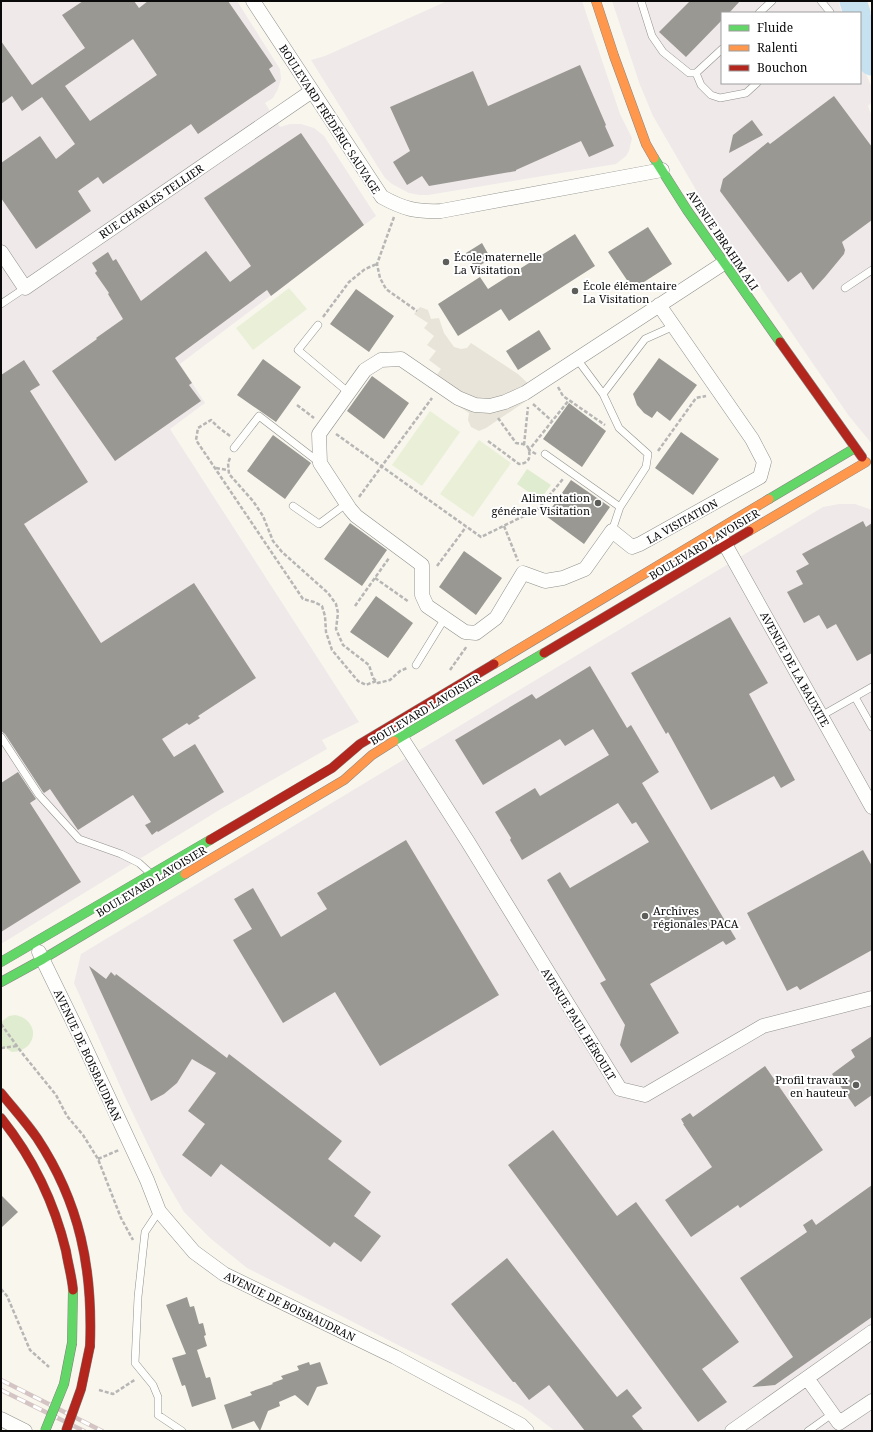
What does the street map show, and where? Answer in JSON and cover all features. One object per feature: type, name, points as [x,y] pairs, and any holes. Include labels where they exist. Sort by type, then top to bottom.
[{"type":"street","name":"BOULEVARD FRÉDÉRIC SAUVAGE","points":[[253,1],[382,196],[398,206],[411,210],[441,212],[662,170]]},
{"type":"street","name":"AVENUE IBRAHIM ALI","points":[[596,1],[646,144],[687,210],[855,448],[865,458],[872,471]]},
{"type":"street","name":"RUE CHARLES TELLIER","points":[[24,288],[312,91]]},
{"type":"street","points":[[1,252],[24,288]]},
{"type":"street","points":[[612,531],[585,569],[562,578],[546,581],[523,573],[496,618],[476,633],[465,632],[427,606],[422,595],[422,565],[356,516],[348,507],[320,463],[318,434],[364,370],[381,360],[401,358],[458,398],[475,405],[490,406],[505,402],[525,393],[724,263]]},
{"type":"street","name":"LA VISITATION","points":[[612,531],[632,546],[640,544],[760,477],[764,462],[752,439],[660,305]]},
{"type":"street","name":"BOULEVARD LAVOISIER","points":[[1,962],[332,768],[360,744],[855,448]]},
{"type":"street","name":"BOULEVARD LAVOISIER","points":[[1,982],[43,959],[344,780],[372,755],[401,737],[725,545],[865,458]]},
{"type":"street","name":"AVENUE DE LA BAUXITE","points":[[717,531],[872,807]]},
{"type":"street","name":"AVENUE PAUL HÉROULT","points":[[393,725],[468,842],[620,1089],[645,1095],[763,1026],[872,998]]},
{"type":"street","name":"AVENUE DE BOISBAUDRAN","points":[[34,943],[80,1036],[147,1180],[159,1211],[194,1252],[224,1274],[395,1358],[524,1430]]},
{"type":"street","points":[[1,1093],[42,1145],[58,1175],[71,1205],[85,1251],[90,1280],[90,1346],[85,1374],[66,1431]]},
{"type":"street","points":[[1,1118],[28,1153],[43,1180],[62,1234],[72,1281],[72,1343],[64,1384],[45,1431]]},
{"type":"street","points":[[732,1431],[872,1332]]},
{"type":"street","points":[[807,1378],[838,1423],[872,1401]]},
{"type":"street","points":[[1,1419],[25,1431]]},
{"type":"lane","points":[[641,1],[652,36],[662,52],[689,72],[696,73]]},
{"type":"lane","points":[[760,12],[772,1]]},
{"type":"lane","points":[[821,1],[830,12]]},
{"type":"lane","points":[[696,73],[721,50]]},
{"type":"lane","points":[[696,73],[701,85],[711,95],[720,98],[746,93],[756,84]]},
{"type":"lane","points":[[845,288],[872,270]]},
{"type":"lane","points":[[1,304],[24,288]]},
{"type":"lane","points":[[318,325],[298,350],[348,392]]},
{"type":"lane","points":[[603,394],[645,339],[674,326]]},
{"type":"lane","points":[[577,359],[603,394],[619,428],[648,454],[646,467],[620,507],[612,531]]},
{"type":"lane","points":[[237,445],[259,416],[320,463]]},
{"type":"lane","points":[[545,454],[620,507]]},
{"type":"lane","points":[[293,506],[319,524],[348,507]]},
{"type":"lane","points":[[416,665],[445,618]]},
{"type":"lane","points":[[821,716],[872,687]]},
{"type":"lane","points":[[855,697],[872,727]]},
{"type":"lane","points":[[1,737],[39,795],[79,839],[127,857],[139,863],[151,874]]},
{"type":"lane","points":[[159,1211],[145,1232],[138,1297],[136,1363],[153,1385],[158,1397],[158,1415],[182,1431]]},
{"type":"lane","points":[[808,1431],[832,1414]]},
{"type":"path","points":[[398,206],[378,264],[380,278],[386,289],[417,311]]},
{"type":"path","points":[[318,325],[349,282],[365,269],[378,264]]},
{"type":"path","points":[[551,376],[563,396],[604,425],[619,428]]},
{"type":"path","points":[[348,507],[436,393]]},
{"type":"path","points":[[648,454],[657,452],[696,398],[720,393]]},
{"type":"path","points":[[524,445],[528,399],[552,421]]},
{"type":"path","points":[[529,450],[569,400]]},
{"type":"path","points":[[297,405],[481,537],[538,509],[570,471]]},
{"type":"path","points":[[488,441],[519,464],[524,464],[528,460],[530,454],[528,447],[516,443],[490,406]]},
{"type":"path","points":[[376,681],[368,665],[343,645],[336,629],[338,613],[336,604],[328,593],[282,552],[273,541],[263,516],[253,501],[229,474],[228,463],[237,445],[211,420],[198,428],[196,440],[303,599],[322,606],[325,616],[326,632],[332,650],[358,680],[366,686],[376,681],[378,683],[390,680],[400,671],[416,665]]},
{"type":"path","points":[[216,468],[228,470]]},
{"type":"path","points":[[504,526],[523,573]]},
{"type":"path","points":[[422,586],[466,527]]},
{"type":"path","points":[[356,606],[397,546]]},
{"type":"path","points":[[375,578],[410,602],[427,606]]},
{"type":"path","points":[[456,687],[447,673],[476,633]]},
{"type":"path","points":[[1,1024],[56,1095],[67,1116],[98,1159],[121,1218],[142,1257]]},
{"type":"path","points":[[1,1048],[17,1046]]},
{"type":"path","points":[[98,1159],[130,1145]]},
{"type":"path","points":[[1,1289],[7,1296],[30,1350],[50,1367]]},
{"type":"path","points":[[92,1388],[113,1394],[144,1374]]},
{"type":"shaded area","points":[[1,1],[237,1],[280,69],[281,79],[278,89],[273,98],[265,103],[280,127],[290,124],[301,124],[314,128],[324,136],[376,216],[180,364],[205,403],[170,429],[359,722],[322,740],[327,749],[221,809],[1,944]]},
{"type":"shaded area","points":[[447,1],[582,1],[620,114],[632,138],[629,151],[626,156],[616,164],[428,195],[409,193],[392,184],[385,178],[311,60],[325,56]]},
{"type":"shaded area","points":[[612,1],[838,1],[842,12],[721,12],[721,84],[861,84],[861,62],[872,88],[872,102],[868,106],[872,117],[872,444],[849,416],[710,214],[653,116],[640,85]]},
{"type":"shaded area","points":[[420,307],[428,310],[431,319],[439,318],[444,333],[454,347],[461,349],[467,348],[471,343],[518,374],[538,393],[486,428],[479,431],[471,427],[468,420],[469,413],[428,387],[441,369],[429,360],[436,351],[427,345],[434,336],[424,328],[428,323],[414,314]]},
{"type":"shaded area","points":[[839,504],[855,504],[872,510],[872,1431],[555,1431],[522,1406],[247,1268],[210,1238],[184,1212],[163,1176],[125,1097],[74,983],[81,954],[823,507]]},
{"type":"green space","points":[[289,288],[307,309],[253,350],[236,328]]},
{"type":"green space","points":[[430,411],[460,432],[422,486],[392,465]]},
{"type":"green space","points":[[479,440],[511,463],[473,517],[440,494]]},
{"type":"green space","points":[[527,469],[551,485],[540,500],[517,484]]},
{"type":"green space","points":[[15,1015],[23,1018],[29,1023],[33,1035],[27,1046],[21,1050],[12,1052],[1,1045],[1,1022],[9,1016]]},
{"type":"building","points":[[83,1],[134,1],[139,8],[148,1],[228,1],[273,66],[269,69],[276,81],[198,134],[191,124],[103,184],[98,177],[78,191],[91,211],[36,249],[1,198],[1,163],[40,136],[56,159],[75,144],[42,97],[22,111],[12,96],[1,104],[1,41],[32,85],[85,48],[62,15]],"holes":[[[133,39],[157,75],[90,121],[65,86]]]},
{"type":"building","points":[[690,1],[740,1],[730,12],[721,12],[721,21],[686,57],[659,32]]},
{"type":"building","points":[[580,65],[614,146],[589,157],[581,141],[516,171],[429,186],[422,176],[407,185],[393,162],[410,151],[390,107],[473,71],[488,106]]},
{"type":"building","points":[[834,96],[872,147],[872,220],[842,242],[845,250],[844,254],[813,290],[801,272],[788,282],[720,191],[723,179],[768,142],[770,144]]},
{"type":"building","points":[[752,120],[763,135],[729,153],[733,135]]},
{"type":"building","points":[[301,133],[364,225],[271,296],[267,290],[175,358],[192,383],[189,385],[201,401],[115,461],[52,371],[123,319],[108,294],[109,293],[95,273],[97,271],[92,263],[108,252],[113,261],[116,259],[141,301],[206,251],[230,282],[251,266],[204,198]]},
{"type":"building","points":[[648,227],[672,264],[633,289],[608,252]]},
{"type":"building","points":[[575,234],[595,266],[509,321],[501,309],[458,336],[438,304],[480,277],[488,289]]},
{"type":"building","points":[[482,243],[491,259],[475,268],[466,253]]},
{"type":"building","points":[[356,289],[394,316],[369,352],[330,324]]},
{"type":"building","points":[[539,330],[551,349],[518,370],[506,351]]},
{"type":"building","points":[[659,358],[697,385],[670,421],[657,411],[652,418],[644,413],[637,405],[633,394]]},
{"type":"building","points":[[263,359],[301,387],[276,422],[237,395]]},
{"type":"building","points":[[24,360],[40,385],[30,391],[88,482],[24,524],[101,643],[194,583],[256,678],[198,716],[200,718],[189,725],[187,723],[162,739],[174,757],[195,744],[224,792],[152,835],[145,825],[151,822],[133,795],[78,830],[50,789],[44,793],[43,792],[5,734],[1,731],[1,375]]},
{"type":"building","points":[[372,376],[409,403],[384,439],[347,411]]},
{"type":"building","points":[[569,403],[606,431],[582,467],[543,439]]},
{"type":"building","points":[[681,432],[719,459],[693,495],[655,468]]},
{"type":"building","points":[[273,435],[311,463],[285,499],[247,471]]},
{"type":"building","points":[[571,480],[610,507],[584,544],[546,516]]},
{"type":"building","points":[[863,521],[866,527],[872,523],[872,653],[857,661],[836,624],[827,629],[819,615],[804,623],[787,592],[803,584],[796,571],[809,564],[802,554]]},
{"type":"building","points":[[350,523],[387,550],[362,586],[324,559]]},
{"type":"building","points":[[464,551],[502,578],[476,615],[439,587]]},
{"type":"building","points":[[376,596],[413,623],[388,658],[350,632]]},
{"type":"building","points":[[730,617],[768,683],[749,694],[795,780],[781,788],[774,776],[711,810],[668,732],[666,734],[631,673]]},
{"type":"building","points":[[590,666],[627,728],[631,725],[659,772],[642,783],[736,939],[726,945],[723,941],[650,984],[679,1033],[631,1063],[620,1045],[625,1025],[600,983],[606,980],[547,880],[560,872],[570,888],[649,842],[636,822],[632,824],[618,803],[522,860],[495,812],[535,788],[540,796],[609,755],[593,729],[565,746],[560,739],[483,785],[455,740],[532,694],[536,699]]},
{"type":"building","points":[[18,772],[36,799],[30,803],[81,882],[1,932],[1,783]]},
{"type":"building","points":[[406,840],[499,995],[380,1066],[335,992],[283,1023],[233,940],[252,929],[234,899],[253,888],[281,937],[327,909],[317,893]]},
{"type":"building","points":[[863,850],[872,866],[872,950],[800,990],[797,986],[787,991],[747,913]]},
{"type":"building","points":[[89,966],[106,979],[111,972],[115,976],[116,974],[227,1058],[229,1054],[342,1141],[328,1159],[371,1192],[354,1216],[381,1236],[361,1262],[334,1242],[330,1247],[221,1164],[211,1177],[182,1155],[205,1124],[188,1111],[216,1073],[192,1059],[177,1083],[164,1094],[151,1101]]},
{"type":"building","name":"Profil travaux en hauteur","points":[[872,1036],[872,1095],[855,1107],[832,1074],[855,1057],[851,1050]]},
{"type":"building","points":[[765,1066],[823,1150],[740,1208],[738,1205],[691,1237],[665,1200],[712,1167],[681,1119],[690,1113],[693,1117]]},
{"type":"building","points":[[553,1130],[617,1216],[636,1202],[739,1342],[702,1369],[727,1402],[698,1422],[508,1165]]},
{"type":"building","points":[[872,1185],[872,1317],[775,1385],[752,1387],[793,1357],[740,1278],[807,1232],[803,1225],[812,1219],[816,1225]]},
{"type":"building","points":[[1,1195],[18,1212],[1,1228]]},
{"type":"building","points":[[507,1258],[617,1397],[627,1389],[642,1408],[632,1416],[644,1431],[585,1431],[549,1385],[529,1400],[451,1304]]},
{"type":"building","points":[[187,1297],[190,1307],[194,1306],[199,1324],[203,1323],[206,1335],[204,1336],[207,1346],[197,1350],[206,1378],[210,1377],[216,1399],[192,1407],[185,1385],[182,1386],[172,1358],[186,1354],[166,1305]]},
{"type":"building","points":[[309,1362],[310,1365],[320,1362],[328,1384],[317,1387],[308,1406],[295,1395],[279,1402],[280,1406],[268,1411],[260,1431],[254,1421],[232,1429],[224,1405],[252,1395],[250,1392],[283,1379],[281,1376],[299,1370],[297,1366]]},
{"type":"waterway","points":[[853,1],[857,12]]},
{"type":"waterway","points":[[861,26],[872,62]]},
{"type":"railway","points":[[1,1380],[102,1431]]},
{"type":"railway","points":[[1,1390],[84,1431]]},
{"type":"traffic: fast","points":[[654,158],[687,210],[780,342]]},
{"type":"traffic: fast","points":[[769,499],[855,448]]},
{"type":"traffic: fast","points":[[394,741],[544,653]]},
{"type":"traffic: fast","points":[[1,962],[210,840]]},
{"type":"traffic: fast","points":[[1,982],[43,959],[185,874]]},
{"type":"traffic: fast","points":[[72,1343],[73,1290]]},
{"type":"traffic: fast","points":[[45,1431],[64,1384],[72,1343]]},
{"type":"traffic: slow","points":[[596,1],[646,144],[654,158]]},
{"type":"traffic: slow","points":[[749,531],[866,462]]},
{"type":"traffic: slow","points":[[494,664],[769,499]]},
{"type":"traffic: slow","points":[[185,874],[344,780],[372,755],[394,741]]},
{"type":"traffic: jam","points":[[780,342],[862,457]]},
{"type":"traffic: jam","points":[[544,653],[749,531]]},
{"type":"traffic: jam","points":[[210,840],[332,768],[360,744],[494,664]]},
{"type":"traffic: jam","points":[[1,1093],[37,1138],[52,1162],[64,1187],[73,1212],[81,1238],[86,1263],[89,1290],[90,1346]]},
{"type":"traffic: jam","points":[[1,1118],[23,1149],[49,1197],[66,1251],[73,1290]]},
{"type":"traffic: jam","points":[[66,1431],[81,1389],[90,1346]]},
{"type":"place","name":"École maternelle La Visitation","points":[[446,262]]},
{"type":"place","name":"École élémentaire La Visitation","points":[[575,291]]},
{"type":"place","name":"Alimentation générale Visitation","points":[[598,503]]},
{"type":"place","name":"Archives régionales PACA","points":[[645,916]]},
{"type":"place","name":"Profil travaux en hauteur","points":[[856,1085]]}]
